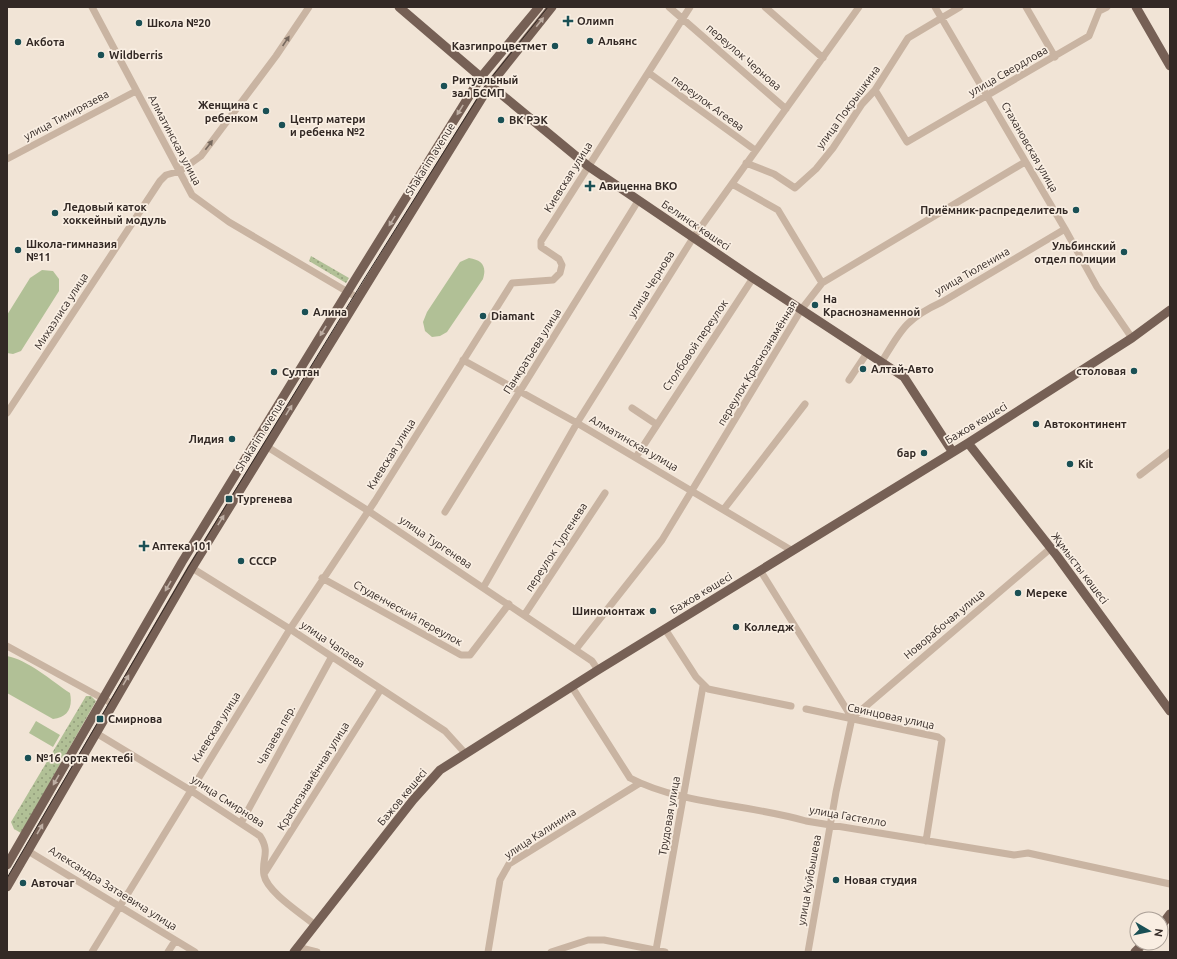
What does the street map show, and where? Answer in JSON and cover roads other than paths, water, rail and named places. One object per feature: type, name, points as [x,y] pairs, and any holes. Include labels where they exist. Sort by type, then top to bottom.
[{"type":"main road","name":"Белинск көшесі","points":[[399,7],[588,166],[693,238],[904,377],[952,451]]},
{"type":"main road","name":"Shakarim avenue","points":[[7,865],[182,562],[348,291],[481,77],[539,7]]},
{"type":"main road","name":"Shakarim avenue","points":[[7,887],[192,568],[266,446],[490,85],[552,7]]},
{"type":"main road","points":[[1136,7],[1170,66]]},
{"type":"main road","name":"Бажов көшесі","points":[[296,950],[421,790],[440,770],[791,550],[952,451],[968,443],[1132,338],[1170,310]]},
{"type":"main road","name":"улица Тургенева","points":[[256,440],[266,446]]},
{"type":"main road","name":"Жұмысты көшесі","points":[[968,443],[1051,548],[1170,711]]},
{"type":"main road","name":"улица Чапаева","points":[[182,562],[192,568]]},
{"type":"main road","name":"улица Смирнова","points":[[87,727],[96,733]]},
{"type":"main road","name":"Александра Затаевича улица","points":[[18,845],[28,851]]},
{"type":"street","name":"Алматинская улица","points":[[92,7],[192,195],[229,222],[358,298]]},
{"type":"street","name":"Михаэлиса улица","points":[[8,409],[160,181],[166,175],[180,171],[201,156],[276,56],[309,7]]},
{"type":"street","name":"переулок Чернова","points":[[669,7],[786,109]]},
{"type":"street","name":"Киевская улица","points":[[92,952],[121,907],[190,790],[322,578],[512,283],[553,280],[560,273],[562,265],[558,259],[541,247],[541,241],[690,7]]},
{"type":"street","points":[[765,7],[823,58]]},
{"type":"street","name":"улица Чернова","points":[[483,588],[578,423],[693,238],[859,7]]},
{"type":"street","name":"Стахановская улица","points":[[935,7],[1065,228],[1097,287],[1132,338]]},
{"type":"street","name":"улица Покрышкина","points":[[746,163],[774,174],[795,188],[816,169],[862,104],[876,90],[908,38],[960,7]]},
{"type":"street","points":[[1026,7],[1055,57]]},
{"type":"street","name":"улица Свердлова","points":[[876,90],[907,142],[1089,36],[1099,11],[1107,7]]},
{"type":"street","name":"переулок Агеева","points":[[649,73],[755,150]]},
{"type":"street","name":"улица Тимирязева","points":[[7,159],[136,91]]},
{"type":"street","name":"переулок Краснознамённая","points":[[576,649],[662,540],[801,310],[822,283],[1025,162]]},
{"type":"street","points":[[732,184],[778,210],[822,283]]},
{"type":"street","name":"Панкратьева улица","points":[[445,512],[638,200]]},
{"type":"street","name":"улица Тюленина","points":[[881,363],[897,334],[909,321],[924,310],[942,302],[1065,228]]},
{"type":"street","name":"Столбовой переулок","points":[[636,457],[656,424],[754,278]]},
{"type":"street","points":[[850,380],[867,353]]},
{"type":"street","name":"Алматинская улица","points":[[463,360],[578,423],[693,490],[791,550]]},
{"type":"street","points":[[724,509],[805,404]]},
{"type":"street","points":[[632,408],[656,424]]},
{"type":"street","name":"улица Тургенева","points":[[266,446],[367,510],[483,588],[525,614],[592,661],[598,670]]},
{"type":"street","points":[[1140,475],[1170,452]]},
{"type":"street","name":"переулок Тургенева","points":[[525,614],[605,492]]},
{"type":"street","name":"Новорабочая улица","points":[[852,718],[1051,548]]},
{"type":"street","name":"улица Чапаева","points":[[192,568],[290,629],[331,658],[444,731],[465,753]]},
{"type":"street","points":[[760,570],[852,718]]},
{"type":"street","name":"Студенческий переулок","points":[[322,578],[461,655],[470,655],[509,604]]},
{"type":"street","points":[[665,629],[703,686],[708,689],[791,706]]},
{"type":"street","points":[[7,646],[113,704]]},
{"type":"street","name":"Чапаева пер.","points":[[241,823],[331,658]]},
{"type":"street","name":"Трудовая улица","points":[[656,950],[703,686]]},
{"type":"street","name":"улица Гастелло","points":[[572,687],[630,778],[640,783],[684,796],[782,814],[806,821],[1014,855],[1028,853],[1170,884]]},
{"type":"street","name":"Краснознамённая улица","points":[[264,875],[381,689]]},
{"type":"street","name":"Свинцовая улица","points":[[806,709],[938,737],[942,740],[926,841]]},
{"type":"street","name":"улица Куйбышева","points":[[808,952],[852,718]]},
{"type":"street","name":"улица Смирнова","points":[[96,733],[190,790],[260,836],[266,845],[264,875]]},
{"type":"street","name":"улица Калинина","points":[[488,952],[500,880],[509,864],[640,783]]},
{"type":"street","name":"Александра Затаевича улица","points":[[28,851],[195,952]]},
{"type":"street","points":[[264,875],[268,886],[315,925]]},
{"type":"street","points":[[551,952],[588,940],[604,940],[665,952]]},
{"type":"street","points":[[168,952],[175,941]]},
{"type":"street","points":[[296,950],[317,952]]},
{"type":"tram line","points":[[7,878],[189,566],[363,281],[487,83],[548,7]]},
{"type":"place","name":"Олимп","points":[[568,21]]},
{"type":"place","name":"Школа №20","points":[[139,23]]},
{"type":"place","name":"Альянс","points":[[590,41]]},
{"type":"place","name":"Акбота","points":[[18,42]]},
{"type":"place","name":"Казгипроцветмет","points":[[555,46]]},
{"type":"place","name":"Wildberris","points":[[101,55]]},
{"type":"place","name":"Ритуальный зал БСМП","points":[[444,86]]},
{"type":"place","name":"Женщина с ребенком","points":[[266,111]]},
{"type":"place","name":"ВК РЭК","points":[[501,120]]},
{"type":"place","name":"Центр матери и ребенка №2","points":[[282,125]]},
{"type":"place","name":"Авиценна ВКО","points":[[590,186]]},
{"type":"place","name":"Приёмник-распределитель","points":[[1076,210]]},
{"type":"place","name":"Ледовый каток хоккейный модуль","points":[[55,213]]},
{"type":"place","name":"Школа-гимназия №11","points":[[18,250]]},
{"type":"place","name":"Ульбинский отдел полиции","points":[[1124,252]]},
{"type":"place","name":"На Краснознаменной","points":[[815,305]]},
{"type":"place","name":"Алина","points":[[305,312]]},
{"type":"place","name":"Diamant","points":[[483,316]]},
{"type":"place","name":"Алтай-Авто","points":[[863,369]]},
{"type":"place","name":"столовая","points":[[1134,371]]},
{"type":"place","name":"Султан","points":[[274,372]]},
{"type":"place","name":"Автоконтинент","points":[[1036,424]]},
{"type":"place","name":"Лидия","points":[[232,439]]},
{"type":"place","name":"бар","points":[[924,453]]},
{"type":"place","name":"Kit","points":[[1070,464]]},
{"type":"place","name":"Тургенева","points":[[229,499]]},
{"type":"place","name":"Аптека 101","points":[[144,546]]},
{"type":"place","name":"СССР","points":[[241,561]]},
{"type":"place","name":"Мереке","points":[[1018,593]]},
{"type":"place","name":"Шиномонтаж","points":[[653,611]]},
{"type":"place","name":"Колледж","points":[[736,627]]},
{"type":"place","name":"Смирнова","points":[[100,719]]},
{"type":"place","name":"№16 орта мектебі","points":[[28,758]]},
{"type":"place","name":"Новая студия","points":[[836,880]]},
{"type":"place","name":"Авточаг","points":[[23,883]]}]
